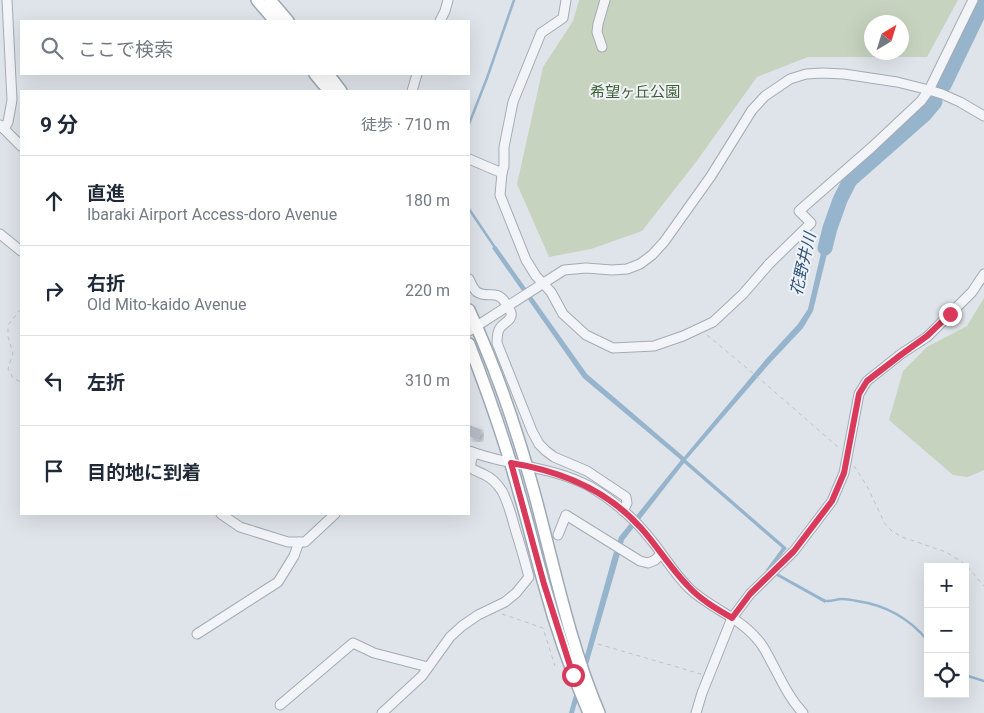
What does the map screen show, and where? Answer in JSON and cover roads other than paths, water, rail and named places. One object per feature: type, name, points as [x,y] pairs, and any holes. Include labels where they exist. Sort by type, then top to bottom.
[{"type":"main road","points":[[257,0],[274,20]]},
{"type":"main road","points":[[270,0],[287,20]]},
{"type":"main road","points":[[317,75],[328,90]]},
{"type":"main road","points":[[329,75],[340,90]]},
{"type":"main road","points":[[472,328],[508,408],[526,465],[578,659],[599,713]]},
{"type":"main road","points":[[470,347],[490,398],[511,463],[544,584],[564,648],[589,713]]},
{"type":"street","points":[[7,0],[12,100],[8,122],[2,127],[20,145]]},
{"type":"street","points":[[441,20],[446,11],[448,0]]},
{"type":"street","points":[[566,0],[563,18],[541,33],[514,102],[504,147],[504,166],[500,195],[526,260],[536,276],[551,292],[564,314],[586,335],[614,348],[654,346],[683,336],[713,322],[744,294],[769,264],[811,223],[799,211],[921,101],[929,90],[973,0]]},
{"type":"street","points":[[602,47],[597,32],[605,0]]},
{"type":"street","points":[[472,328],[564,270],[586,268],[627,269],[640,264],[652,255],[664,242],[700,192],[752,110],[765,96],[790,79],[806,74],[822,73],[844,74],[896,82],[929,90],[960,102],[984,116]]},
{"type":"street","points":[[412,90],[417,75]]},
{"type":"street","points":[[470,159],[502,173]]},
{"type":"street","points":[[0,234],[20,249]]},
{"type":"street","points":[[696,713],[708,676],[732,618],[750,594],[794,551],[832,501],[844,473],[859,394],[867,381],[927,336],[972,292],[984,274]]},
{"type":"street","points":[[470,281],[474,290],[478,293],[500,296],[511,313],[511,317],[498,331],[497,343],[539,444],[554,457],[587,471],[626,498],[627,514]]},
{"type":"street","points":[[382,713],[422,676],[450,637],[478,615],[505,602],[516,593],[529,577],[508,501],[493,480],[486,475],[475,472],[472,468],[472,452],[511,463],[555,472],[590,487],[627,514],[641,527],[690,588],[758,639],[787,692],[803,713]]},
{"type":"street","points":[[222,515],[240,527],[288,542],[305,542],[334,515]]},
{"type":"street","points":[[558,535],[566,515],[640,561],[648,564],[656,560],[661,554]]},
{"type":"street","points":[[197,634],[278,582],[294,556],[299,542]]},
{"type":"street","points":[[280,705],[354,644],[374,652],[428,667]]},
{"type":"water","points":[[827,227],[833,229],[813,311],[803,328],[686,460],[787,548],[770,569],[826,600],[825,603],[766,570],[782,548],[684,463],[624,540],[574,713],[569,713],[619,537],[681,460],[583,378],[492,248],[496,246],[587,374],[684,457],[766,359],[798,324],[808,309]]},
{"type":"waterway","points":[[470,121],[514,0]]},
{"type":"waterway","name":"花野井川","points":[[944,85],[984,2]]},
{"type":"waterway","name":"花野井川","points":[[825,248],[840,200],[850,180],[925,114],[935,102]]},
{"type":"waterway","points":[[470,210],[496,249]]},
{"type":"waterway","points":[[823,600],[848,599],[877,606],[896,614],[924,636]]},
{"type":"waterway","points":[[969,676],[984,681]]},
{"type":"park label","name":"希望ヶ丘公園","points":[[635,92]]}]
